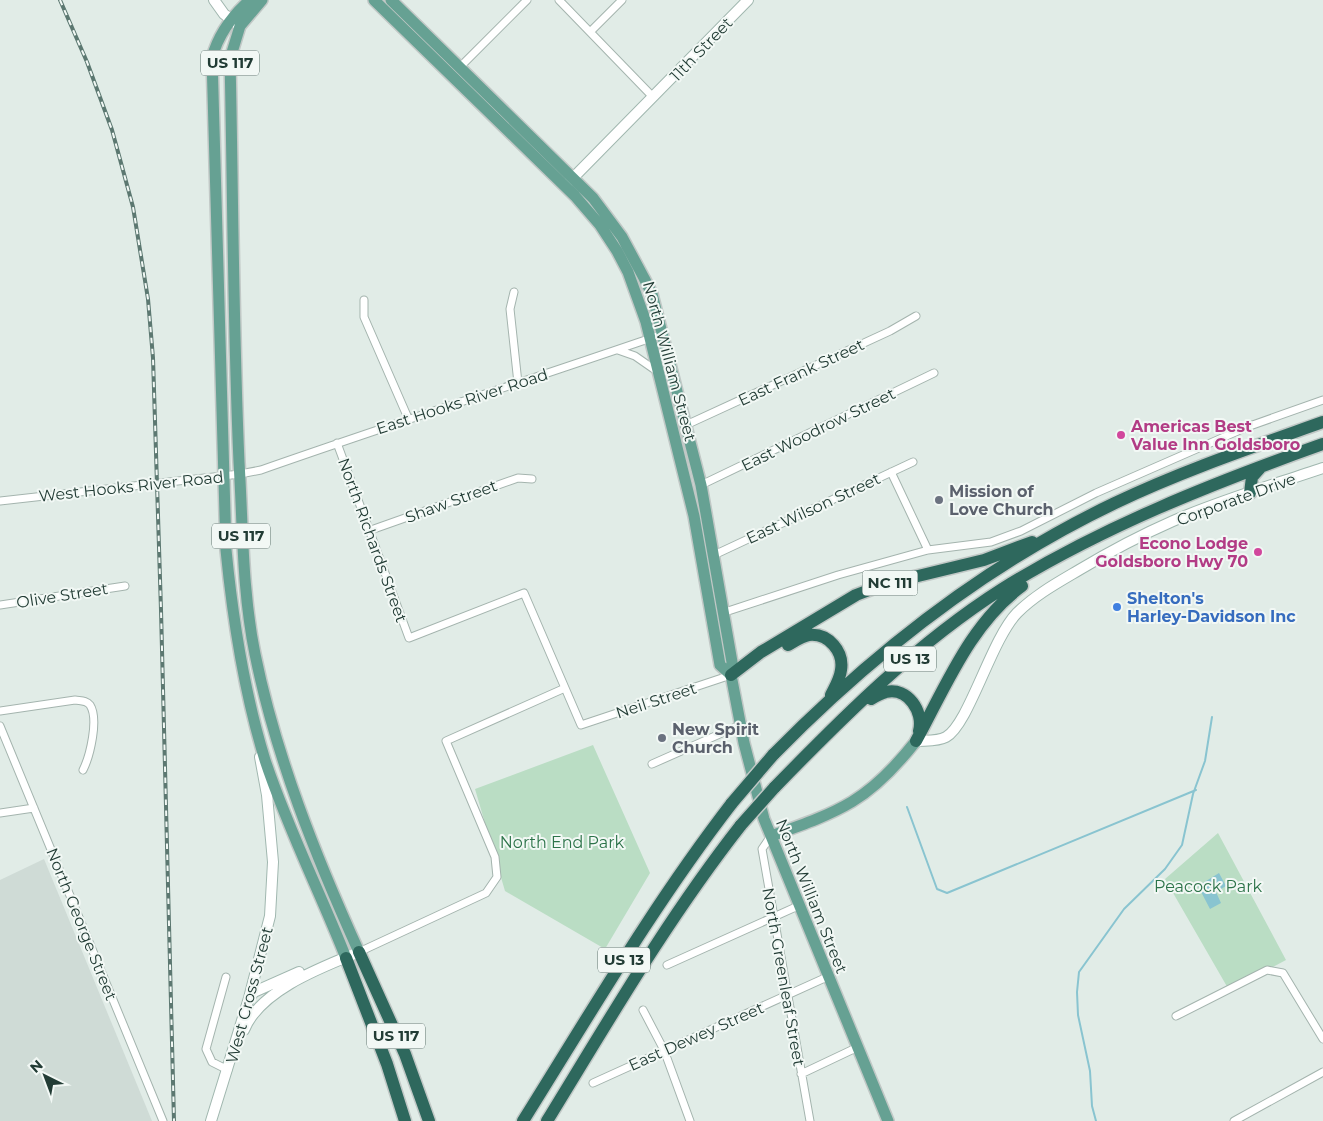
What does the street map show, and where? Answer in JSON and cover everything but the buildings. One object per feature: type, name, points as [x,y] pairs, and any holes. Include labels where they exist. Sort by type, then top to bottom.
[{"type":"highway","name":"US 13","points":[[523,1121],[656,908],[694,852],[732,803],[773,756],[810,718],[888,649],[939,609],[998,570],[1066,529],[1115,503],[1240,451],[1323,422]]},
{"type":"highway","name":"US 13","points":[[547,1121],[666,927],[701,876],[774,788],[840,720],[938,635],[1002,589],[1127,522],[1261,466],[1323,444]]},
{"type":"highway","points":[[1250,493],[1252,477],[1261,466]]},
{"type":"highway","points":[[1224,481],[1242,484],[1250,493]]},
{"type":"highway","name":"NC 111","points":[[731,675],[761,652],[856,596],[885,584],[984,560],[1066,529]]},
{"type":"highway","points":[[916,740],[974,636],[1004,599],[1065,554]]},
{"type":"highway","points":[[731,675],[801,638],[818,636],[826,640],[840,653],[842,669],[830,696],[810,718]]},
{"type":"highway","points":[[840,720],[878,695],[887,692],[903,694],[916,706],[920,716],[921,724],[916,740]]},
{"type":"highway","name":"US 117","points":[[358,949],[405,1054],[429,1121]]},
{"type":"highway","name":"US 117","points":[[345,955],[387,1064],[405,1121]]},
{"type":"main road","points":[[235,23],[250,0]]},
{"type":"main road","points":[[235,23],[262,0]]},
{"type":"main road","name":"North William Street","points":[[374,0],[388,5],[460,66],[569,182],[617,251],[628,272],[650,338],[694,516],[720,665],[731,675]]},
{"type":"main road","name":"North William Street","points":[[388,5],[569,182],[610,219],[652,294],[701,485],[732,662],[731,675],[740,725],[764,819],[827,977],[888,1121]]},
{"type":"main road","name":"US 117","points":[[235,23],[230,59],[242,550],[249,621],[270,717],[292,787],[358,949]]},
{"type":"main road","name":"US 117","points":[[235,23],[216,45],[212,58],[226,550],[234,622],[254,717],[277,793],[345,955]]},
{"type":"main road","points":[[234,622],[249,621]]},
{"type":"main road","points":[[771,836],[821,818],[860,798],[895,767],[916,740]]},
{"type":"street","points":[[214,0],[235,23]]},
{"type":"street","points":[[460,66],[527,0]]},
{"type":"street","points":[[558,0],[591,31],[653,97]]},
{"type":"street","points":[[591,31],[622,0]]},
{"type":"street","name":"11th Street","points":[[569,182],[748,0]]},
{"type":"street","points":[[514,292],[510,309],[518,383]]},
{"type":"street","points":[[364,300],[364,317],[408,418]]},
{"type":"street","name":"East Frank Street","points":[[686,425],[890,331],[916,316]]},
{"type":"street","name":"East Hooks River Road","points":[[261,470],[408,418],[662,334]]},
{"type":"street","points":[[618,350],[636,356],[658,372]]},
{"type":"street","name":"East Woodrow Street","points":[[701,485],[934,373]]},
{"type":"street","points":[[722,613],[838,575],[928,550],[991,542],[1022,531],[1096,493],[1247,427],[1323,400]]},
{"type":"street","name":"North Richards Street","points":[[337,443],[371,530],[409,638],[524,593],[565,688]]},
{"type":"street","name":"East Wilson Street","points":[[714,555],[913,462]]},
{"type":"street","name":"Corporate Drive","points":[[916,740],[940,739],[954,730],[968,706],[997,639],[1016,614],[1045,589],[1098,559],[1174,521],[1323,468]]},
{"type":"street","name":"West Hooks River Road","points":[[0,501],[261,470]]},
{"type":"street","points":[[891,472],[928,550]]},
{"type":"street","name":"Shaw Street","points":[[371,530],[518,478],[532,479]]},
{"type":"street","name":"Olive Street","points":[[0,605],[125,586]]},
{"type":"street","name":"Neil Street","points":[[565,688],[581,725],[731,675]]},
{"type":"street","name":"West Cross Street","points":[[228,1070],[246,1025],[261,1006],[283,988],[345,955],[381,942],[486,893],[497,877],[495,857],[446,741],[565,688]]},
{"type":"street","points":[[0,711],[75,700],[84,701],[89,704],[92,712],[92,751],[83,770]]},
{"type":"street","name":"West Cross Street","points":[[228,1070],[270,916],[273,882],[267,795],[254,717]]},
{"type":"street","points":[[652,764],[740,725]]},
{"type":"street","name":"North George Street","points":[[0,726],[163,1121]]},
{"type":"street","points":[[0,813],[34,808]]},
{"type":"street","name":"North Greenleaf Street","points":[[771,836],[762,849],[810,1121]]},
{"type":"street","points":[[667,966],[798,906]]},
{"type":"street","points":[[249,998],[254,992],[345,955]]},
{"type":"street","points":[[1176,1016],[1267,970],[1284,973],[1323,1039]]},
{"type":"street","points":[[211,1121],[228,1070],[212,1062],[206,1049],[226,977]]},
{"type":"street","name":"East Dewey Street","points":[[593,1082],[827,977]]},
{"type":"street","points":[[643,1010],[664,1050],[690,1121]]},
{"type":"street","points":[[801,1074],[858,1047]]},
{"type":"street","points":[[1234,1121],[1323,1072]]},
{"type":"shaded area","points":[[44,859],[152,1121],[0,1121],[0,880]]},
{"type":"green space","name":"North End Park","points":[[593,745],[650,873],[605,949],[505,891],[475,789]]},
{"type":"green space","name":"Peacock Park","points":[[1218,833],[1286,960],[1229,990],[1165,879]]},
{"type":"water","points":[[1219,873],[1226,886],[1216,892],[1221,903],[1210,909],[1198,886]]},
{"type":"waterway","points":[[1096,1121],[1092,1106],[1090,1071],[1078,1015],[1077,992],[1079,972],[1124,909],[1165,869],[1182,845],[1193,794],[1205,761],[1212,717]]},
{"type":"waterway","points":[[907,807],[937,889],[947,893],[1196,790]]},
{"type":"railway","points":[[60,0],[87,62],[112,130],[133,207],[148,299],[153,358],[161,610],[174,1121]]},
{"type":"place","name":"Americas Best Value Inn Goldsboro","points":[[1121,435]]},
{"type":"place","name":"Mission of Love Church","points":[[939,500]]},
{"type":"place","name":"Econo Lodge Goldsboro Hwy 70","points":[[1258,552]]},
{"type":"place","name":"Shelton's Harley-Davidson Inc","points":[[1117,607]]},
{"type":"place","name":"New Spirit Church","points":[[662,738]]}]
